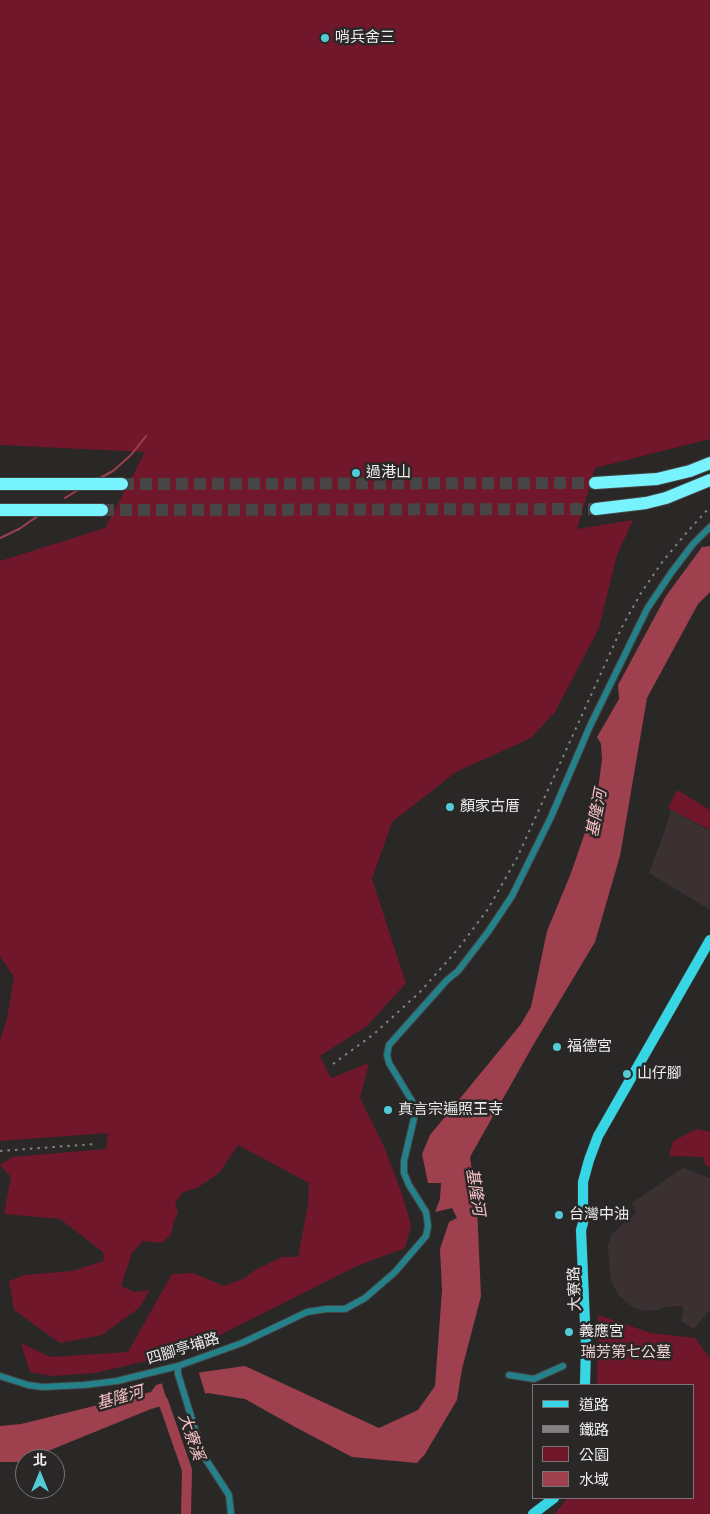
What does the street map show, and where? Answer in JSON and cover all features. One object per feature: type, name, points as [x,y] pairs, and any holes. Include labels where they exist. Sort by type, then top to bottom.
[{"type":"highway","points":[[595,483],[642,481],[665,477],[690,471],[710,463]]},
{"type":"highway","points":[[596,509],[666,498],[710,480]]},
{"type":"highway","points":[[0,484],[122,484]]},
{"type":"highway","points":[[0,510],[102,510]]},
{"type":"main road","name":"大寮路","points":[[585,1384],[586,1346],[581,1230],[583,1223],[583,1182],[598,1136],[710,940]]},
{"type":"main road","name":"大寮路","points":[[583,1223],[587,1230],[590,1294],[590,1384]]},
{"type":"main road","points":[[533,1514],[553,1499]]},
{"type":"main road","points":[[543,1514],[561,1499]]},
{"type":"street","name":"四腳亭埔路","points":[[0,1376],[28,1385],[42,1387],[84,1385],[117,1380],[178,1366],[242,1343],[307,1312],[345,1310],[365,1298],[402,1264],[426,1236],[428,1226],[426,1212],[409,1185],[404,1173],[404,1161],[415,1114],[415,1106],[389,1063],[387,1055],[389,1046],[447,980],[458,971],[488,932],[512,896],[547,826],[590,726],[647,609],[693,544],[710,527]]},
{"type":"street","points":[[178,1366],[178,1374],[203,1455],[229,1495],[231,1514]]},
{"type":"street","points":[[509,1375],[534,1379],[563,1366]]},
{"type":"shaded area","points":[[671,810],[710,831],[710,910],[649,873]]},
{"type":"shaded area","points":[[683,1168],[710,1178],[710,1310],[694,1329],[681,1321],[684,1309],[681,1306],[645,1311],[634,1308],[619,1296],[611,1281],[609,1261],[608,1245],[612,1234],[636,1213],[632,1203]]},
{"type":"green space","points":[[0,0],[710,0],[710,439],[595,468],[577,529],[633,520],[617,555],[599,628],[555,712],[531,738],[456,772],[392,822],[372,879],[406,983],[367,1026],[320,1056],[331,1078],[369,1063],[360,1098],[385,1149],[402,1194],[411,1226],[405,1248],[357,1266],[188,1351],[95,1373],[52,1376],[30,1372],[21,1343],[50,1357],[128,1352],[172,1274],[193,1273],[224,1286],[243,1279],[257,1269],[282,1257],[298,1257],[308,1204],[309,1183],[238,1145],[219,1173],[197,1188],[183,1192],[175,1204],[178,1213],[171,1235],[161,1243],[143,1241],[132,1253],[121,1286],[134,1292],[150,1290],[139,1308],[102,1335],[60,1343],[14,1310],[9,1281],[25,1275],[72,1271],[104,1261],[103,1252],[60,1219],[4,1214],[11,1177],[0,1165],[12,1157],[106,1149],[108,1133],[0,1141],[0,1040],[7,1019],[14,977],[0,956],[0,561],[105,528],[145,452],[0,445]]},
{"type":"green space","points":[[677,790],[710,810],[710,830],[668,808]]},
{"type":"green space","points":[[697,1129],[710,1132],[710,1167],[706,1166],[703,1157],[669,1156],[673,1141]]},
{"type":"green space","name":"瑞芳第七公墓","points":[[598,1315],[651,1333],[695,1338],[710,1358],[710,1514],[554,1514],[567,1499],[695,1499],[695,1384],[597,1384]]},
{"type":"water","name":"基隆河","points":[[710,546],[710,592],[698,604],[647,698],[620,856],[595,942],[535,1042],[470,1157],[477,1208],[481,1296],[462,1369],[457,1400],[425,1454],[417,1463],[352,1457],[245,1399],[208,1393],[151,1409],[53,1449],[15,1449],[15,1462],[0,1462],[0,1426],[21,1424],[151,1392],[156,1385],[202,1372],[245,1366],[379,1428],[418,1410],[435,1386],[442,1290],[440,1249],[449,1222],[457,1218],[452,1208],[435,1212],[440,1199],[441,1183],[428,1183],[422,1154],[430,1135],[521,1024],[531,1007],[547,931],[571,873],[597,798],[602,759],[601,744],[597,737],[619,699],[618,685],[666,596],[702,547]]},
{"type":"pier","points":[[198,1370],[206,1396],[169,1407],[161,1381]]},
{"type":"waterway","points":[[100,478],[113,471],[131,455],[146,436]]},
{"type":"waterway","points":[[65,498],[78,490]]},
{"type":"waterway","points":[[0,538],[19,529],[38,516]]},
{"type":"waterway","name":"大寮溪","points":[[163,1401],[187,1470],[186,1514]]},
{"type":"tunnel","points":[[122,484],[595,483]]},
{"type":"tunnel","points":[[102,510],[596,509]]},
{"type":"railway","points":[[333,1064],[374,1034],[420,992],[458,949],[488,909],[517,858],[622,627],[641,593],[663,561],[710,507]]},
{"type":"railway","points":[[0,1151],[94,1144]]},
{"type":"place","name":"哨兵舍三","points":[[325,38]]},
{"type":"place","name":"過港山","points":[[356,473]]},
{"type":"place","name":"顏家古厝","points":[[450,807]]},
{"type":"place","name":"福德宮","points":[[557,1047]]},
{"type":"place","name":"山仔腳","points":[[627,1074]]},
{"type":"place","name":"真言宗遍照王寺","points":[[388,1110]]},
{"type":"place","name":"台灣中油","points":[[559,1215]]},
{"type":"place","name":"義應宮","points":[[569,1332]]}]
